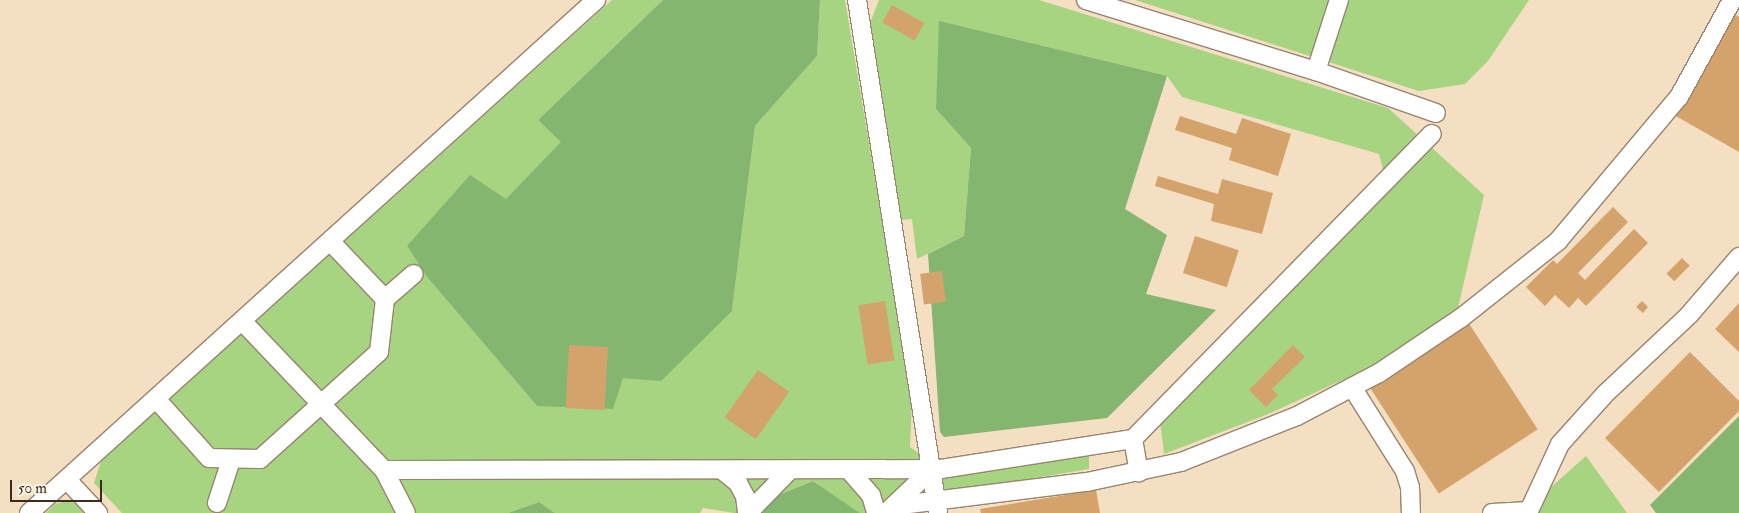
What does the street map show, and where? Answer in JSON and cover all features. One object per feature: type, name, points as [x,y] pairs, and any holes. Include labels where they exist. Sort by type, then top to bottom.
[{"type":"lane","points":[[29,513],[68,481],[596,0]]},
{"type":"lane","points":[[857,0],[937,508]]},
{"type":"lane","points":[[1086,0],[1316,71],[1436,113]]},
{"type":"lane","points":[[1316,71],[1339,0]]},
{"type":"lane","points":[[889,510],[937,508],[1139,472],[1181,462],[1296,416],[1379,373],[1461,318],[1558,241],[1680,97],[1732,0]]},
{"type":"lane","points":[[384,470],[930,471],[1133,439],[1432,134]]},
{"type":"lane","points":[[330,242],[385,299]]},
{"type":"lane","points":[[1492,513],[1528,512],[1560,444],[1605,394],[1689,315],[1739,257]]},
{"type":"lane","points":[[157,400],[209,458],[231,460],[260,459],[379,352],[385,299],[414,274]]},
{"type":"lane","points":[[243,322],[384,470],[406,513]]},
{"type":"lane","points":[[1352,387],[1405,471],[1410,488],[1411,513]]},
{"type":"lane","points":[[1133,439],[1139,472]]},
{"type":"lane","points":[[217,503],[231,460]]},
{"type":"lane","points":[[722,470],[738,483],[745,496],[748,513]]},
{"type":"lane","points":[[748,513],[789,470]]},
{"type":"lane","points":[[849,470],[871,495],[876,513]]},
{"type":"lane","points":[[889,510],[930,471]]},
{"type":"lane","points":[[68,481],[98,513]]},
{"type":"green space","points":[[612,0],[663,0],[538,120],[562,142],[506,200],[407,246],[427,277],[537,406],[623,378],[732,311],[755,126],[817,56],[820,0],[845,0],[912,400],[910,447],[941,469],[1089,454],[1089,469],[951,492],[883,513],[860,513],[813,481],[734,513],[703,508],[700,513],[555,513],[539,502],[508,513],[122,513],[94,483],[101,461]]},
{"type":"green space","points":[[663,0],[820,0],[817,56],[755,126],[732,311],[661,381],[623,378],[613,409],[537,406],[427,277],[407,246],[470,175],[506,199],[561,142],[538,120]]},
{"type":"green space","points":[[879,0],[1039,0],[1388,108],[1484,195],[1458,308],[1371,367],[1266,415],[1164,454],[1160,421],[1388,188],[1379,154],[1182,97],[1167,76],[936,109],[971,148],[964,236],[917,259],[912,219],[901,220],[868,28]]},
{"type":"green space","points":[[1135,0],[1529,0],[1488,61],[1465,84],[1419,91]]},
{"type":"green space","points":[[939,21],[1167,76],[1125,209],[1167,235],[1146,294],[1216,310],[1107,418],[944,437],[940,432],[928,254],[964,236],[971,148],[936,109]]},
{"type":"green space","points":[[1739,416],[1739,513],[1656,513],[1650,505]]},
{"type":"green space","points":[[1586,456],[1627,513],[1522,513]]},
{"type":"green space","points":[[813,481],[860,513],[734,513]]},
{"type":"green space","points":[[67,501],[79,504],[87,513],[46,513],[55,504]]},
{"type":"green space","points":[[539,502],[555,513],[508,513]]},
{"type":"building","points":[[892,5],[924,23],[915,40],[882,22]]},
{"type":"building","points":[[1732,13],[1739,17],[1739,152],[1674,115]]},
{"type":"building","points":[[1180,116],[1236,134],[1242,118],[1291,134],[1278,176],[1229,160],[1232,148],[1175,130]]},
{"type":"building","points":[[1158,176],[1218,194],[1222,179],[1273,193],[1262,234],[1211,221],[1214,204],[1155,186]]},
{"type":"building","points":[[1613,207],[1628,222],[1578,273],[1585,280],[1634,229],[1648,243],[1586,306],[1578,298],[1569,308],[1555,295],[1545,306],[1526,287],[1553,260],[1557,264]]},
{"type":"building","points":[[1195,236],[1239,250],[1227,287],[1183,273]]},
{"type":"building","points":[[1682,258],[1690,266],[1674,281],[1666,274]]},
{"type":"building","points":[[942,271],[946,302],[924,304],[920,274]]},
{"type":"building","points":[[885,301],[894,360],[868,364],[858,305]]},
{"type":"building","points":[[1642,301],[1648,307],[1643,313],[1636,307]]},
{"type":"building","points":[[1739,303],[1739,352],[1715,329]]},
{"type":"building","points":[[1468,322],[1538,429],[1439,494],[1369,386]]},
{"type":"building","points":[[569,345],[608,347],[605,410],[566,408]]},
{"type":"building","points":[[1293,345],[1305,357],[1272,389],[1278,395],[1266,407],[1249,390]]},
{"type":"building","points":[[1690,352],[1739,401],[1739,411],[1659,492],[1605,438]]},
{"type":"building","points":[[758,370],[789,392],[756,439],[725,418]]},
{"type":"building","points":[[1096,490],[1100,513],[981,513],[980,509]]}]
